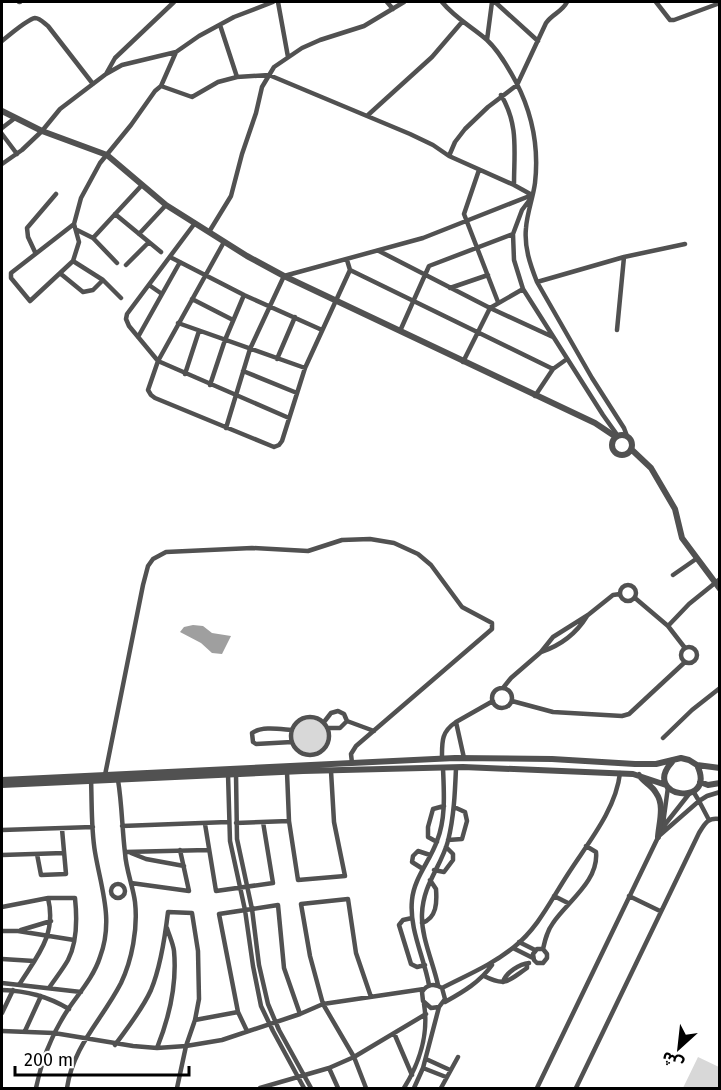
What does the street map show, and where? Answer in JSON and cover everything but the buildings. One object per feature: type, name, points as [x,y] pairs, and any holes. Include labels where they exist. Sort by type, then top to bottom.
[{"type":"street","points":[[106,74],[115,58],[174,2]]},
{"type":"street","points":[[2,164],[17,154],[42,131],[60,109],[106,74],[122,65],[176,52],[199,36],[234,17],[273,2]]},
{"type":"street","points":[[278,2],[288,57]]},
{"type":"street","points":[[387,2],[393,9]]},
{"type":"street","points":[[209,232],[231,196],[262,87],[278,63],[320,40],[355,30],[404,2]]},
{"type":"street","points":[[442,2],[462,22],[487,40],[507,66],[517,85],[533,126],[536,147],[535,186],[526,228],[526,248],[537,282],[632,442],[631,449],[623,454],[616,452],[612,444],[617,436]]},
{"type":"street","points":[[487,40],[493,2]]},
{"type":"street","points":[[493,2],[538,41]]},
{"type":"street","points":[[449,156],[455,142],[465,129],[501,95],[517,85],[550,18],[567,2]]},
{"type":"street","points":[[656,2],[670,20],[720,3]]},
{"type":"street","points":[[2,41],[27,22],[40,19],[93,84]]},
{"type":"street","points":[[368,115],[432,57],[462,22]]},
{"type":"street","points":[[220,26],[237,77]]},
{"type":"street","points":[[74,224],[79,242],[78,252],[73,261],[30,301],[10,274],[35,252],[74,224],[81,198],[100,163],[161,86],[176,52]]},
{"type":"street","points":[[161,86],[192,97],[210,86],[237,77],[269,75],[368,115],[434,145],[449,156],[532,195]]},
{"type":"street","points":[[501,95],[513,120],[514,185]]},
{"type":"street","points":[[2,111],[42,131],[107,155],[166,205],[224,242],[284,276],[595,423],[617,436],[627,436]]},
{"type":"street","points":[[2,128],[15,118]]},
{"type":"street","points":[[2,134],[17,154]]},
{"type":"street","points":[[478,170],[464,211],[498,302]]},
{"type":"street","points":[[93,238],[142,185]]},
{"type":"street","points":[[35,252],[28,237],[27,228],[56,195]]},
{"type":"street","points":[[284,276],[423,238],[532,195]]},
{"type":"street","points":[[532,195],[522,210],[513,234],[514,260],[523,289],[617,436]]},
{"type":"street","points":[[139,234],[166,205]]},
{"type":"street","points":[[115,214],[161,252]]},
{"type":"street","points":[[195,223],[127,314],[128,323],[158,361],[288,418]]},
{"type":"street","points":[[77,230],[93,238],[117,263]]},
{"type":"street","points":[[400,331],[432,264],[513,234]]},
{"type":"street","points":[[126,265],[149,242]]},
{"type":"street","points":[[224,242],[158,361],[149,384],[151,395],[226,428],[276,446],[282,441],[305,368],[350,270],[347,260]]},
{"type":"street","points":[[537,282],[624,257],[685,244]]},
{"type":"street","points":[[379,251],[490,308],[554,337]]},
{"type":"street","points":[[170,257],[244,295],[322,330]]},
{"type":"street","points":[[617,330],[624,257]]},
{"type":"street","points":[[73,261],[103,280],[121,298]]},
{"type":"street","points":[[138,337],[180,262]]},
{"type":"street","points":[[350,270],[553,369]]},
{"type":"street","points":[[61,274],[83,292],[93,290],[103,280]]},
{"type":"street","points":[[450,288],[488,275]]},
{"type":"street","points":[[226,428],[250,349],[284,276]]},
{"type":"street","points":[[149,285],[162,294]]},
{"type":"street","points":[[463,362],[490,308],[523,289]]},
{"type":"street","points":[[210,385],[225,340],[244,295]]},
{"type":"street","points":[[192,299],[233,320]]},
{"type":"street","points":[[277,359],[295,317]]},
{"type":"street","points":[[178,323],[305,368]]},
{"type":"street","points":[[185,374],[199,331]]},
{"type":"street","points":[[535,396],[553,369],[567,359]]},
{"type":"street","points":[[243,371],[297,393]]},
{"type":"street","points":[[631,449],[651,468],[670,497],[682,538],[696,559],[717,581],[720,589]]},
{"type":"street","points":[[105,775],[146,573],[153,559],[166,552],[252,548],[308,551],[332,542],[352,538],[394,543],[418,555],[431,565],[462,607],[486,618],[492,623],[492,629],[356,746],[351,754],[352,763]]},
{"type":"street","points":[[673,575],[696,559]]},
{"type":"street","points":[[668,626],[717,581]]},
{"type":"street","points":[[620,594],[623,587],[631,586],[636,592],[635,598]]},
{"type":"street","points":[[620,594],[625,601],[635,598]]},
{"type":"street","points":[[512,701],[508,706],[502,708],[496,706],[493,700],[495,692],[503,688],[541,652],[553,637],[588,615],[613,595],[620,594]]},
{"type":"street","points":[[635,598],[668,626],[685,648]]},
{"type":"street","points":[[541,652],[554,648],[573,635],[588,615]]},
{"type":"street","points":[[512,701],[553,712],[629,714],[686,662],[694,662],[697,654],[693,647],[681,651],[681,656],[686,662]]},
{"type":"street","points":[[503,688],[510,692],[512,701]]},
{"type":"street","points":[[663,738],[692,710],[720,688]]},
{"type":"street","points":[[442,758],[442,737],[449,727],[493,700]]},
{"type":"street","points":[[324,722],[331,713],[337,711],[344,714],[347,722]]},
{"type":"street","points":[[305,717],[317,717],[328,728],[330,739],[328,745],[320,752],[312,755],[302,753],[292,742],[291,730],[294,724],[305,717]]},
{"type":"street","points":[[328,728],[340,728],[347,722]]},
{"type":"street","points":[[347,722],[374,731]]},
{"type":"street","points":[[456,722],[464,758]]},
{"type":"street","points":[[291,730],[258,729],[252,733],[253,742],[256,744],[292,742]]},
{"type":"street","points":[[320,752],[321,764]]},
{"type":"street","points":[[302,753],[302,766]]},
{"type":"street","points":[[2,785],[105,775],[442,758],[552,759],[635,764],[656,764],[681,758],[689,759],[700,773],[700,782],[663,827],[537,1089]]},
{"type":"street","points":[[663,827],[667,786],[664,776],[666,768],[672,761]]},
{"type":"street","points":[[696,765],[720,768]]},
{"type":"street","points":[[404,1089],[418,1060],[426,1014],[422,998],[427,987],[425,965],[412,918],[412,899],[415,883],[437,842],[444,816],[443,768]]},
{"type":"street","points":[[2,780],[91,778],[118,780],[287,772],[456,768],[620,773],[639,775],[667,786],[681,795],[691,792]]},
{"type":"street","points":[[444,1002],[445,995],[440,987],[422,923],[423,900],[448,840],[454,807],[456,768]]},
{"type":"street","points":[[287,772],[289,821],[298,880],[345,876],[334,822],[332,771]]},
{"type":"street","points":[[2,1032],[54,1033],[115,1045],[157,1048],[186,1046],[222,1040],[323,1004],[403,993],[427,987],[440,987],[493,963],[513,948],[541,918],[606,813],[619,782],[620,773]]},
{"type":"street","points":[[232,774],[228,822],[230,841],[241,888],[261,1006],[304,1089]]},
{"type":"street","points":[[232,774],[237,839],[252,909],[259,965],[268,1004],[311,1089]]},
{"type":"street","points":[[639,775],[657,794],[661,806],[658,837]]},
{"type":"street","points":[[36,1089],[40,1069],[54,1033],[81,992],[100,957],[105,936],[104,891],[94,851],[91,778]]},
{"type":"street","points":[[67,1089],[76,1054],[122,981],[130,955],[135,904],[122,825],[118,780]]},
{"type":"street","points":[[700,782],[720,783]]},
{"type":"street","points":[[443,784],[455,784]]},
{"type":"street","points":[[691,792],[699,801],[709,820]]},
{"type":"street","points":[[658,837],[699,801],[720,792]]},
{"type":"street","points":[[437,842],[428,837],[428,827],[434,809],[444,806]]},
{"type":"street","points":[[448,840],[462,839],[465,827],[465,812],[454,807]]},
{"type":"street","points":[[576,1089],[699,833],[706,821],[720,819]]},
{"type":"street","points":[[236,823],[289,821]]},
{"type":"street","points":[[122,825],[228,822]]},
{"type":"street","points":[[205,824],[216,891],[273,883],[263,822]]},
{"type":"street","points":[[2,830],[93,827]]},
{"type":"street","points":[[37,854],[41,875],[67,872],[62,829]]},
{"type":"street","points":[[513,948],[539,963],[545,962],[548,956],[543,949],[546,937],[568,903],[587,881],[597,856],[596,852],[586,846]]},
{"type":"street","points":[[434,870],[444,872],[453,860],[453,854],[446,847]]},
{"type":"street","points":[[130,883],[186,892],[189,888],[180,850]]},
{"type":"street","points":[[127,852],[208,850]]},
{"type":"street","points":[[423,869],[412,862],[413,856],[421,851],[430,855]]},
{"type":"street","points":[[127,852],[146,859],[184,866]]},
{"type":"street","points":[[2,855],[64,853]]},
{"type":"street","points":[[422,923],[430,920],[435,911],[436,889],[430,880]]},
{"type":"street","points":[[116,885],[123,887],[124,891],[122,897],[112,896],[112,887],[116,885]]},
{"type":"street","points":[[124,891],[132,890]]},
{"type":"street","points":[[104,891],[111,891]]},
{"type":"street","points":[[554,896],[568,903]]},
{"type":"street","points":[[629,896],[660,911]]},
{"type":"street","points":[[2,907],[48,898],[75,898],[77,916],[69,959],[49,988]]},
{"type":"street","points":[[19,985],[48,937],[51,912],[48,898]]},
{"type":"street","points":[[366,1089],[354,1057],[323,1004],[310,956],[302,904],[348,899],[356,953],[371,997]]},
{"type":"street","points":[[412,899],[423,900]]},
{"type":"street","points":[[247,1031],[238,1012],[219,914],[278,905],[285,968],[300,1014]]},
{"type":"street","points":[[115,1045],[138,1013],[151,989],[163,947],[168,912],[192,913],[198,960],[199,999],[177,1089]]},
{"type":"street","points":[[412,918],[404,920],[399,925],[411,964],[417,967],[425,965]]},
{"type":"street","points":[[18,931],[51,921]]},
{"type":"street","points":[[157,1048],[171,1003],[174,950],[166,925]]},
{"type":"street","points":[[2,931],[18,931],[74,940]]},
{"type":"street","points":[[519,942],[535,950],[543,949]]},
{"type":"street","points":[[484,976],[500,983],[503,982],[505,977],[523,963],[527,964],[533,959],[535,950]]},
{"type":"street","points":[[2,958],[34,961]]},
{"type":"street","points":[[414,1089],[424,1063],[439,1007],[484,976],[493,963]]},
{"type":"street","points":[[2,983],[81,992]]},
{"type":"street","points":[[2,990],[28,992],[69,1009]]},
{"type":"street","points":[[2,1012],[13,990]]},
{"type":"street","points":[[25,1031],[41,996]]},
{"type":"street","points":[[424,1004],[431,1008],[439,1007]]},
{"type":"street","points":[[195,1020],[238,1012]]},
{"type":"street","points":[[260,1089],[329,1068],[354,1057],[426,1014]]},
{"type":"street","points":[[394,1033],[412,1075]]},
{"type":"street","points":[[441,1089],[458,1057]]},
{"type":"street","points":[[418,1060],[446,1077]]},
{"type":"street","points":[[424,1063],[450,1070]]},
{"type":"street","points":[[329,1068],[338,1089]]},
{"type":"shaded area","points":[[203,626],[212,633],[231,636],[222,654],[212,653],[201,643],[180,632],[184,627]]},
{"type":"shaded area","points":[[310,719],[322,724],[327,736],[322,748],[310,753],[298,748],[293,736],[298,724]]},
{"type":"shaded area","points":[[698,1057],[719,1067],[719,1088],[683,1088]]}]
